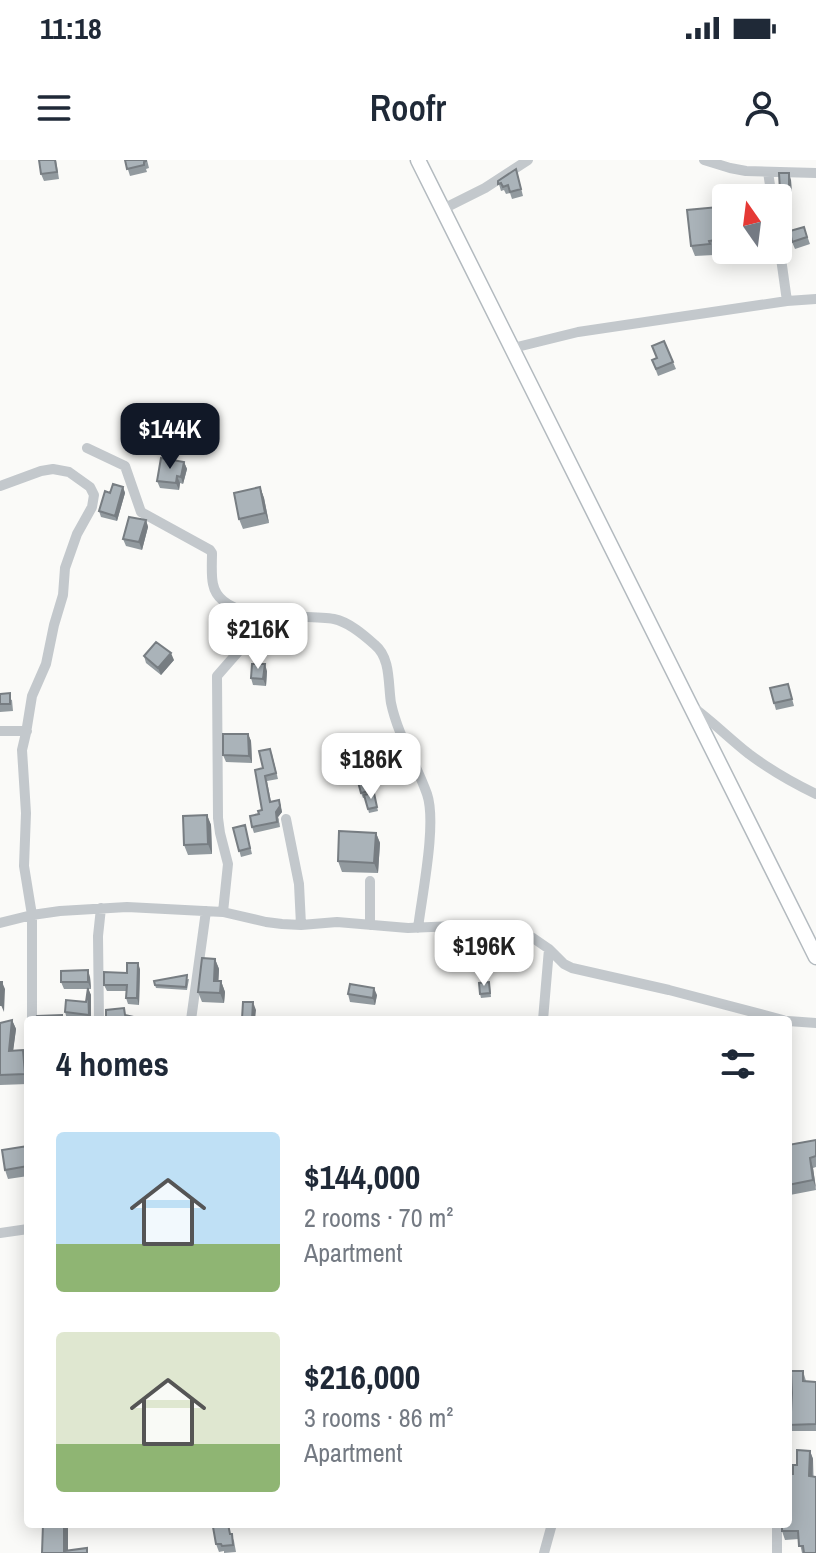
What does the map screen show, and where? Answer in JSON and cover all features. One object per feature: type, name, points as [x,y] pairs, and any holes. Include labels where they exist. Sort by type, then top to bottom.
[{"type":"street","points":[[418,160],[816,957]]},
{"type":"street","points":[[443,209],[485,188],[528,160]]},
{"type":"street","points":[[704,160],[730,168],[816,173]]},
{"type":"street","points":[[768,172],[770,184]]},
{"type":"street","points":[[782,264],[787,301]]},
{"type":"street","points":[[513,348],[578,332],[816,299]]},
{"type":"street","points":[[87,448],[125,466],[141,512],[210,550],[213,584],[223,602],[232,608],[256,613],[335,619],[348,624],[381,651],[396,720],[430,805],[427,864],[418,928]]},
{"type":"street","points":[[0,486],[53,469],[69,472],[94,493],[92,507],[77,534],[65,568],[63,595],[46,664],[32,696],[22,750],[26,813],[24,866],[32,915],[32,1016]]},
{"type":"street","points":[[223,912],[228,864],[218,818],[217,676],[238,652],[241,625],[256,613]]},
{"type":"street","points":[[689,704],[748,753],[816,794]]},
{"type":"street","points":[[0,731],[27,731]]},
{"type":"street","points":[[286,819],[299,884],[301,925]]},
{"type":"street","points":[[370,881],[370,925]]},
{"type":"street","points":[[0,923],[32,915],[101,908],[159,907],[223,912],[266,922],[301,925],[337,922],[418,928],[478,925],[510,930],[533,938],[572,968],[765,1016]]},
{"type":"street","points":[[99,1016],[98,936],[101,908]]},
{"type":"street","points":[[192,1016],[206,911]]},
{"type":"street","points":[[543,1016],[549,949]]},
{"type":"street","points":[[792,1021],[816,1023]]},
{"type":"street","points":[[0,1233],[24,1230]]},
{"type":"street","points":[[544,1553],[551,1528]]},
{"type":"street","points":[[777,1528],[777,1553]]},
{"type":"building","points":[[39,160],[55,160],[57,172],[41,174]]},
{"type":"building","points":[[125,160],[146,161],[144,165],[127,169]]},
{"type":"building","points":[[516,169],[521,189],[510,192],[508,185],[503,187],[498,181]]},
{"type":"building","points":[[779,173],[789,173],[789,184],[780,184]]},
{"type":"building","points":[[712,208],[710,244],[691,246],[687,210]]},
{"type":"building","points":[[804,227],[807,237],[792,242],[792,230]]},
{"type":"building","points":[[664,341],[673,362],[656,369],[652,360],[657,358],[652,346]]},
{"type":"building","points":[[161,458],[184,462],[181,477],[177,476],[176,483],[157,481]]},
{"type":"building","points":[[113,484],[123,487],[115,516],[99,511],[105,491],[110,493]]},
{"type":"building","points":[[260,487],[265,513],[239,519],[234,493]]},
{"type":"building","points":[[129,517],[146,520],[139,542],[123,539]]},
{"type":"building","points":[[261,616],[260,640],[244,639],[247,620]]},
{"type":"building","points":[[156,642],[171,653],[158,668],[144,656]]},
{"type":"building","points":[[252,664],[265,664],[263,679],[251,678]]},
{"type":"building","points":[[788,684],[792,699],[774,703],[770,688]]},
{"type":"building","points":[[10,693],[10,704],[0,704],[0,694]]},
{"type":"building","points":[[223,734],[248,734],[249,756],[223,755]]},
{"type":"building","points":[[270,749],[276,773],[265,776],[270,802],[279,800],[277,822],[252,827],[250,816],[262,810],[255,770],[263,768],[259,751]]},
{"type":"building","points":[[361,754],[369,791],[361,793],[351,756]]},
{"type":"building","points":[[374,793],[377,807],[368,809],[364,795]]},
{"type":"building","points":[[207,815],[208,844],[184,845],[183,816]]},
{"type":"building","points":[[245,825],[250,848],[239,851],[233,828]]},
{"type":"building","points":[[339,831],[376,833],[374,863],[338,861]]},
{"type":"building","points":[[202,958],[215,959],[214,981],[221,981],[220,993],[198,992]]},
{"type":"building","points":[[127,963],[138,963],[137,998],[126,998],[127,985],[104,985],[104,972],[127,973]]},
{"type":"building","points":[[88,970],[88,982],[61,982],[61,971]]},
{"type":"building","points":[[187,975],[186,987],[155,985],[154,981]]},
{"type":"building","points":[[489,982],[490,993],[480,994],[479,983]]},
{"type":"building","points":[[350,984],[374,988],[373,998],[348,994]]},
{"type":"building","points":[[88,988],[89,1015],[65,1012],[66,1000],[86,1002]]},
{"type":"building","points":[[243,1002],[253,1002],[252,1016],[242,1016]]},
{"type":"building","points":[[124,1008],[125,1015],[130,1016],[106,1016],[106,1010]]},
{"type":"building","points":[[12,1020],[9,1051],[23,1050],[24,1074],[0,1075],[0,1023]]},
{"type":"building","points":[[816,1140],[816,1156],[810,1158],[813,1180],[792,1184],[792,1144]]},
{"type":"building","points":[[24,1147],[24,1167],[5,1170],[2,1150]]},
{"type":"building","points":[[792,1371],[803,1371],[803,1381],[816,1382],[816,1424],[792,1425]]},
{"type":"building","points":[[797,1450],[810,1451],[809,1476],[816,1477],[816,1553],[804,1553],[803,1546],[799,1546],[798,1531],[782,1531],[782,1528],[792,1528],[792,1474],[793,1465],[797,1465]]},
{"type":"building","points":[[43,1528],[64,1528],[64,1551],[87,1548],[87,1553],[42,1553]]},
{"type":"building","points":[[213,1528],[229,1528],[233,1545],[216,1544]]}]
